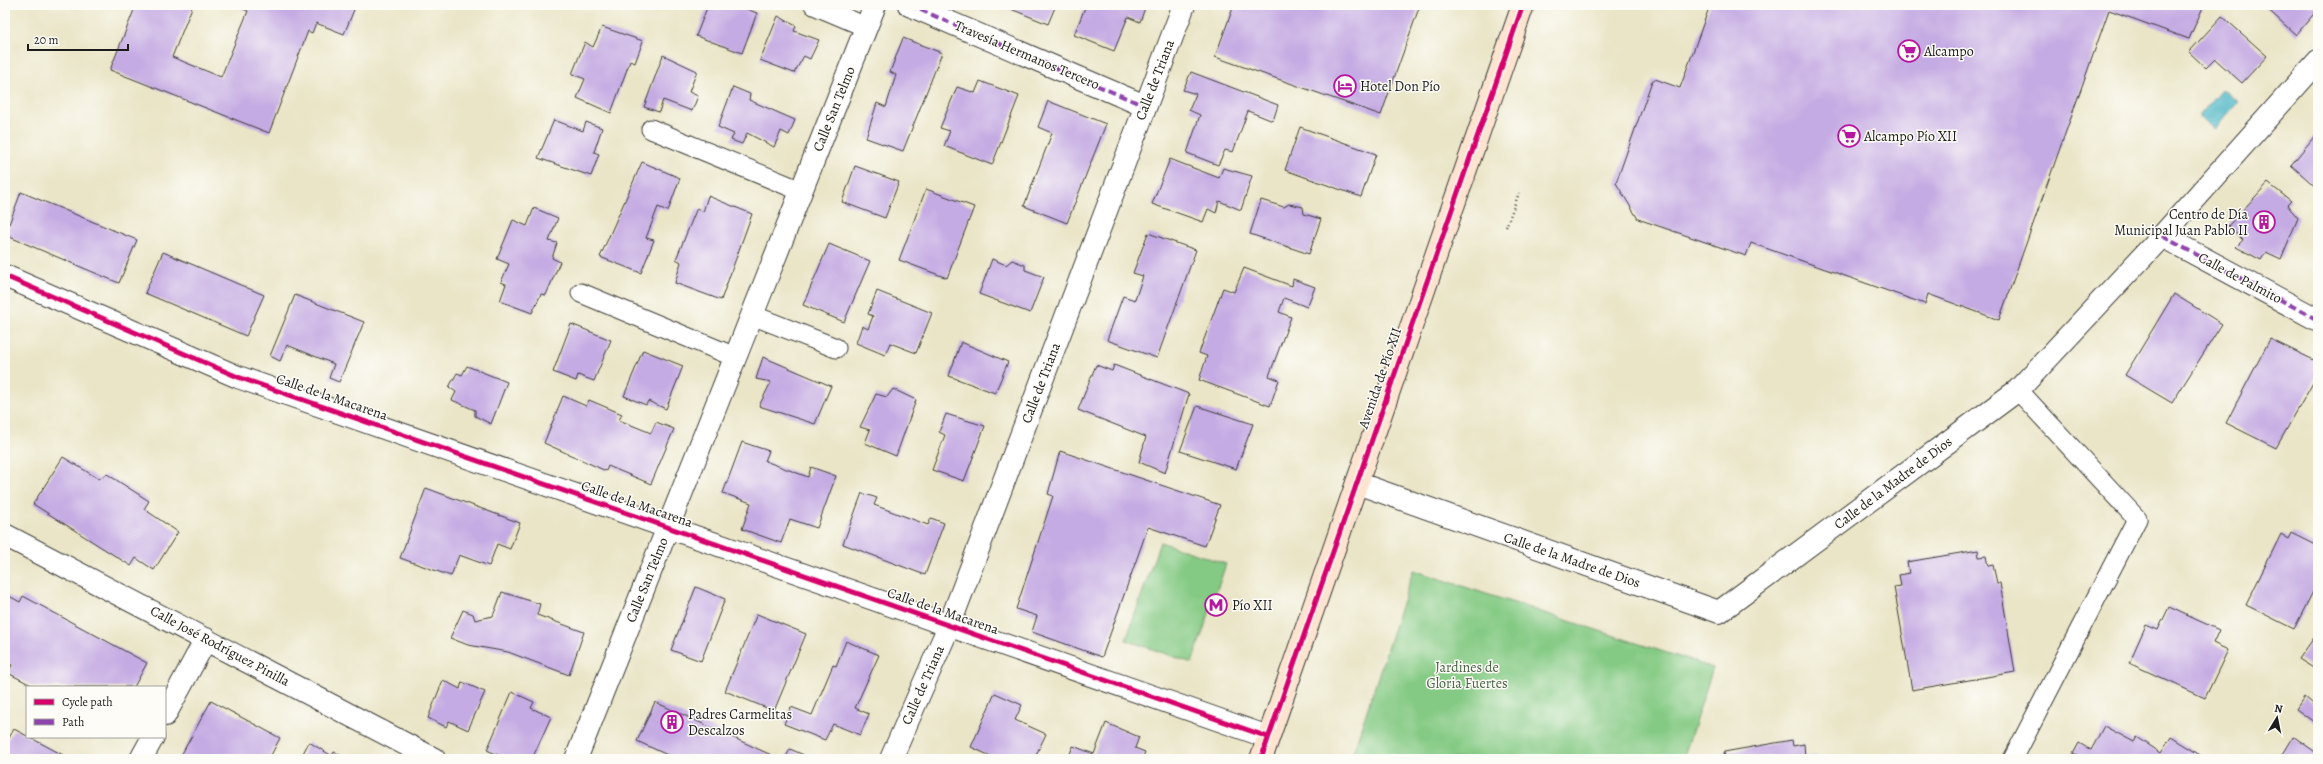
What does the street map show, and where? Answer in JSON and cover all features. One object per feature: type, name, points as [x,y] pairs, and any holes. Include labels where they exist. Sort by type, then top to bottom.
[{"type":"main road","name":"Avenida de Pío XII","points":[[1261,759],[1523,5]]},
{"type":"street","name":"Calle San Telmo","points":[[576,759],[875,5]]},
{"type":"street","name":"Travesía Hermanos Tercero","points":[[909,5],[1145,106]]},
{"type":"street","name":"Calle de Triana","points":[[891,759],[949,626],[1184,5]]},
{"type":"street","name":"Calle de la Madre de Dios","points":[[1357,483],[1719,612],[2018,390],[2162,236],[2318,61]]},
{"type":"street","name":"Calle de Palmito","points":[[2162,236],[2318,320]]},
{"type":"street","name":"Calle de la Macarena","points":[[5,276],[238,377],[1268,737]]},
{"type":"street","name":"Calle José Rodríguez Pinilla","points":[[5,534],[434,759]]},
{"type":"street","points":[[166,713],[206,639]]},
{"type":"street","points":[[141,759],[152,738]]},
{"type":"lane","points":[[814,5],[866,27]]},
{"type":"lane","points":[[651,129],[801,191]]},
{"type":"lane","points":[[581,293],[735,357]]},
{"type":"lane","points":[[752,315],[836,348]]},
{"type":"lane","points":[[2013,759],[2137,519],[2018,390]]},
{"type":"path","points":[[1506,227],[1519,193]]},
{"type":"green space","points":[[1160,542],[1226,564],[1192,663],[1126,640]]},
{"type":"green space","name":"Jardines de Gloria Fuertes","points":[[1413,570],[1713,668],[1683,759],[1351,759]]},
{"type":"water","points":[[2222,89],[2238,102],[2215,129],[2199,116]]},
{"type":"building","points":[[136,5],[193,5],[172,57],[221,77],[248,11],[234,5],[356,5],[344,34],[316,23],[312,33],[308,31],[269,133],[110,70]]},
{"type":"building","points":[[708,5],[736,5],[757,13],[742,53],[696,36]]},
{"type":"building","points":[[1001,5],[1056,5],[1048,24]]},
{"type":"building","points":[[1086,5],[1146,5],[1140,22],[1128,17],[1114,51],[1074,35]]},
{"type":"building","name":"Hotel Don Pío","points":[[1234,5],[1420,5],[1381,115],[1215,57]]},
{"type":"building","name":"Alcampo Pío XII","points":[[1710,5],[2204,5],[2189,39],[2109,10],[1999,320],[1928,294],[1925,304],[1751,243],[1746,256],[1638,219],[1616,183],[1652,81],[1655,79],[1680,88]]},
{"type":"building","points":[[2263,5],[2318,5],[2318,9],[2296,35]]},
{"type":"building","points":[[778,16],[796,26],[794,31],[819,40],[810,59],[804,56],[794,73],[760,60]]},
{"type":"building","points":[[2222,16],[2267,56],[2242,83],[2215,59],[2206,68],[2189,52]]},
{"type":"building","points":[[602,27],[643,41],[635,63],[630,61],[611,113],[577,98],[585,79],[572,74],[585,42],[593,47]]},
{"type":"building","points":[[903,38],[942,53],[903,151],[866,138],[877,103],[886,107],[896,75],[890,72]]},
{"type":"building","points":[[663,55],[697,71],[689,92],[698,96],[692,111],[663,100],[659,112],[644,107]]},
{"type":"building","points":[[1191,72],[1278,105],[1273,121],[1248,111],[1233,152],[1225,150],[1218,165],[1187,153],[1200,115],[1189,110],[1196,94],[1183,90]]},
{"type":"building","points":[[980,81],[1019,96],[992,165],[944,146],[950,131],[940,128],[957,87],[975,93]]},
{"type":"building","points":[[733,87],[750,94],[749,100],[795,120],[789,135],[781,131],[774,147],[747,133],[742,144],[731,140],[734,134],[718,127]]},
{"type":"building","points":[[1048,101],[1106,124],[1067,223],[1024,206],[1052,133],[1038,127]]},
{"type":"building","points":[[554,120],[583,131],[586,122],[602,128],[594,152],[599,154],[591,176],[538,158]]},
{"type":"building","points":[[1300,127],[1376,154],[1361,197],[1285,170]]},
{"type":"building","points":[[2318,132],[2318,189],[2291,165]]},
{"type":"building","points":[[1170,159],[1219,178],[1223,168],[1252,176],[1241,210],[1219,201],[1216,213],[1208,209],[1203,222],[1152,204]]},
{"type":"building","points":[[642,162],[680,178],[668,211],[658,207],[646,238],[654,240],[641,273],[600,257]]},
{"type":"building","points":[[855,166],[899,182],[885,218],[842,202]]},
{"type":"building","name":"Centro de Día Municipal Juan Pablo II","points":[[2268,183],[2291,201],[2287,205],[2298,218],[2281,259],[2266,252],[2261,260],[2236,247],[2243,240],[2228,226]]},
{"type":"building","points":[[926,189],[974,207],[947,278],[899,260]]},
{"type":"building","points":[[21,192],[137,240],[119,283],[5,235]]},
{"type":"building","points":[[708,196],[752,214],[721,300],[675,283],[681,262],[676,259],[697,208],[703,212]]},
{"type":"building","points":[[1261,200],[1284,207],[1289,204],[1303,207],[1304,214],[1321,219],[1309,254],[1250,234]]},
{"type":"building","points":[[534,208],[558,218],[549,241],[557,243],[552,258],[560,262],[546,295],[541,294],[532,313],[500,301],[506,284],[501,282],[509,264],[497,259],[513,220],[527,226]]},
{"type":"building","points":[[1148,233],[1196,250],[1157,358],[1107,340],[1123,296],[1135,300],[1143,276],[1133,273]]},
{"type":"building","points":[[829,244],[870,261],[844,322],[803,305]]},
{"type":"building","points":[[163,252],[264,295],[246,336],[145,293]]},
{"type":"building","points":[[992,259],[1006,265],[1012,260],[1025,265],[1025,270],[1044,277],[1030,313],[979,294]]},
{"type":"building","points":[[1244,268],[1292,286],[1293,279],[1315,287],[1307,307],[1284,298],[1279,312],[1291,317],[1269,376],[1279,380],[1270,406],[1199,380],[1207,356],[1199,353],[1223,288],[1234,292]]},
{"type":"building","points":[[877,291],[932,313],[916,353],[890,343],[885,355],[856,343],[862,326],[868,329],[873,316],[868,314]]},
{"type":"building","points":[[2174,294],[2222,324],[2172,403],[2125,375]]},
{"type":"building","points":[[295,295],[364,322],[339,382],[329,378],[334,364],[287,345],[280,361],[270,356]]},
{"type":"building","points":[[571,324],[611,340],[594,381],[578,375],[576,381],[553,372]]},
{"type":"building","points":[[2270,339],[2318,362],[2318,374],[2276,448],[2226,423]]},
{"type":"building","points":[[961,342],[1008,362],[995,393],[949,376]]},
{"type":"building","points":[[643,350],[683,366],[666,409],[648,401],[646,405],[624,396]]},
{"type":"building","points":[[763,357],[831,386],[815,424],[759,406],[771,382],[756,379]]},
{"type":"building","points":[[1096,365],[1112,371],[1114,365],[1189,394],[1165,473],[1139,462],[1146,437],[1078,410]]},
{"type":"building","points":[[467,366],[507,382],[491,424],[475,416],[475,410],[452,400],[456,392],[449,387],[457,373],[462,375]]},
{"type":"building","points":[[893,389],[916,400],[896,456],[865,443],[870,430],[860,427],[876,394],[887,397]]},
{"type":"building","points":[[563,396],[586,406],[589,400],[622,414],[619,420],[651,433],[656,422],[674,429],[651,484],[608,466],[606,471],[544,443]]},
{"type":"building","points":[[1197,406],[1253,424],[1236,469],[1180,451]]},
{"type":"building","points":[[946,414],[985,426],[964,481],[932,470],[945,435],[939,432]]},
{"type":"building","points":[[742,442],[769,451],[765,461],[808,477],[811,467],[836,476],[817,528],[790,519],[781,543],[742,529],[751,503],[723,493]]},
{"type":"building","points":[[1060,451],[1220,505],[1205,546],[1148,527],[1102,657],[1032,632],[1037,616],[1016,609],[1053,496],[1048,494]]},
{"type":"building","points":[[63,457],[99,479],[107,474],[149,501],[144,509],[178,532],[154,570],[136,558],[131,566],[33,504]]},
{"type":"building","points":[[426,488],[520,523],[510,549],[497,544],[489,566],[459,555],[451,576],[400,558]]},
{"type":"building","points":[[862,493],[877,498],[874,505],[928,525],[931,518],[944,523],[925,575],[843,544]]},
{"type":"building","points":[[2292,533],[2318,546],[2314,552],[2318,554],[2318,582],[2294,629],[2246,605],[2281,534],[2289,539]]},
{"type":"building","points":[[1978,550],[1979,557],[1986,556],[1988,566],[1993,565],[1997,583],[2000,583],[2015,672],[1912,690],[1894,587],[1901,586],[1899,575],[1909,573],[1907,562]]},
{"type":"building","points":[[696,587],[725,599],[701,661],[671,650]]},
{"type":"building","points":[[502,592],[540,604],[537,615],[584,632],[569,675],[508,652],[468,645],[450,638],[463,610],[473,614],[475,620],[493,616]]},
{"type":"building","points":[[9,596],[20,602],[23,596],[147,663],[135,686],[33,686],[8,673],[12,665],[5,661],[5,599]]},
{"type":"building","points":[[2169,607],[2219,630],[2213,643],[2228,650],[2205,698],[2129,663],[2146,625],[2158,630]]},
{"type":"building","points":[[757,614],[806,634],[774,711],[725,691]]},
{"type":"building","points":[[2318,632],[2318,671],[2299,659]]},
{"type":"building","points":[[846,641],[879,655],[855,708],[869,714],[860,735],[833,724],[825,740],[784,724],[791,707],[812,715],[833,665],[836,666]]},
{"type":"building","points":[[443,680],[460,689],[462,682],[485,692],[468,730],[449,721],[446,727],[428,718]]},
{"type":"building","points":[[512,692],[534,702],[531,708],[551,717],[532,759],[507,759],[487,750]]},
{"type":"building","points":[[995,693],[1022,705],[1015,720],[1046,734],[1034,759],[997,759],[971,747]]},
{"type":"building","points":[[2304,697],[2316,707],[2318,704],[2318,725],[2296,709]]},
{"type":"building","points":[[211,701],[280,738],[269,759],[179,759]]},
{"type":"building","name":"Padres Carmelitas Descalzos","points":[[655,702],[780,759],[676,759],[637,741]]},
{"type":"building","points":[[1106,723],[1139,737],[1135,748],[1145,752],[1142,759],[1068,759],[1073,746],[1094,754]]},
{"type":"building","points":[[2104,726],[2134,742],[2137,737],[2161,753],[2171,737],[2205,758],[2083,759],[2073,754],[2079,743],[2091,750]]},
{"type":"building","points":[[14,729],[26,735],[26,738],[31,738],[65,756],[63,759],[5,759],[5,745]]},
{"type":"building","points":[[2293,736],[2318,754],[2318,759],[2279,759]]},
{"type":"building","points":[[1792,740],[1793,746],[1804,744],[1805,757],[1816,756],[1816,759],[1725,759],[1724,752]]},
{"type":"building","points":[[309,742],[332,756],[334,752],[347,759],[300,759]]},
{"type":"building","name":"Padres Carmelitas Descalzos","points":[[790,749],[813,759],[785,759]]},
{"type":"marked path","points":[[909,5],[1145,106]]},
{"type":"marked path","points":[[2162,236],[2318,320]]},
{"type":"cycle path","points":[[1261,759],[1523,5]]},
{"type":"cycle path","points":[[5,276],[238,377],[1268,737]]},
{"type":"place","name":"Alcampo","points":[[1909,51]]},
{"type":"place","name":"Hotel Don Pío","points":[[1345,86]]},
{"type":"place","name":"Alcampo Pío XII","points":[[1849,136]]},
{"type":"place","name":"Centro de Día Municipal Juan Pablo II","points":[[2264,222]]},
{"type":"place","name":"Pío XII","points":[[1216,605]]},
{"type":"place","name":"Padres Carmelitas Descalzos","points":[[672,722]]}]
